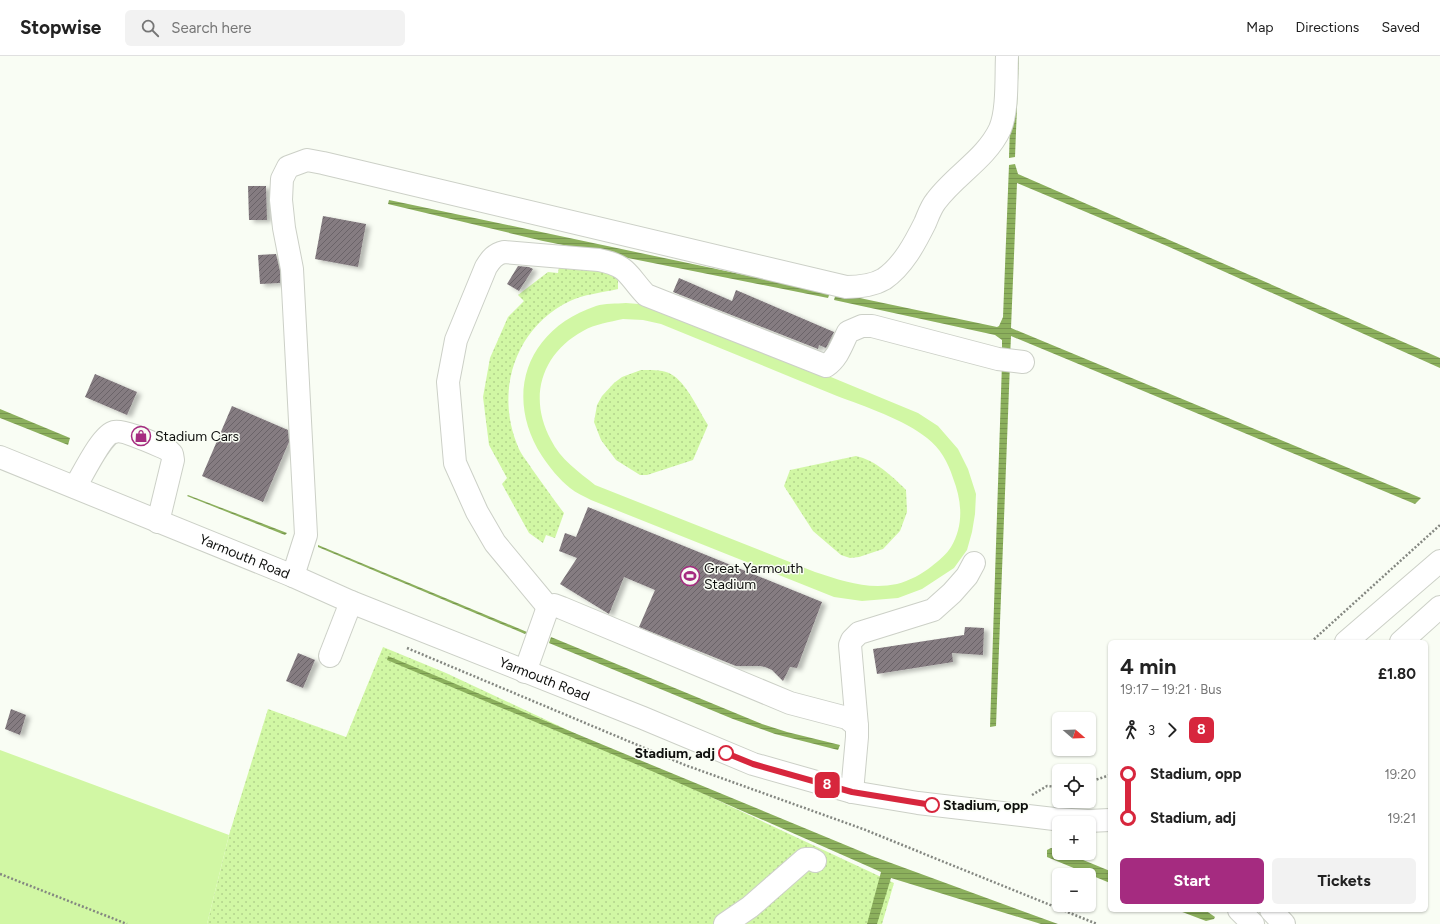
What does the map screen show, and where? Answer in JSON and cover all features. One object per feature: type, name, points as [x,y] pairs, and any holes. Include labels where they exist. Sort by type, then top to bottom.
[{"type":"main road","points":[[293,576],[306,535],[292,268],[284,228],[281,200],[282,179],[288,167],[307,160],[323,163],[846,287],[865,287],[884,279],[899,265],[915,242],[935,202],[954,180],[979,159],[991,145],[1001,128],[1005,110],[1007,56]]},
{"type":"main road","points":[[548,607],[495,543],[477,512],[455,463],[448,382],[456,340],[486,267],[490,260],[497,254],[504,252],[613,262],[631,276],[635,284],[646,295],[826,366],[831,363],[837,355],[848,332],[862,326],[872,326],[998,359],[1023,362]]},
{"type":"main road","points":[[75,487],[102,442],[109,434],[115,431],[167,449],[172,454],[173,460],[158,522]]},
{"type":"main road","name":"Yarmouth Road","points":[[0,457],[293,576],[351,602],[643,718],[753,764],[852,792],[918,803],[1054,819],[1088,821],[1108,820]]},
{"type":"main road","points":[[1348,640],[1440,560]]},
{"type":"main road","points":[[852,792],[857,726],[850,645],[852,640],[859,633],[933,610],[957,588],[967,576],[974,563]]},
{"type":"main road","points":[[330,656],[351,602]]},
{"type":"main road","points":[[548,607],[554,605],[562,608],[790,703],[847,718],[857,726]]},
{"type":"main road","points":[[525,672],[548,607]]},
{"type":"main road","points":[[1403,640],[1440,607]]},
{"type":"main road","points":[[725,924],[750,907],[805,859],[815,861]]},
{"type":"main road","points":[[1241,912],[1253,924]]},
{"type":"main road","points":[[1273,912],[1284,924]]},
{"type":"main road","points":[[712,924],[716,922],[720,924]]},
{"type":"path","points":[[1313,640],[1440,525]]},
{"type":"path","points":[[1096,780],[1108,776]]},
{"type":"path","points":[[0,874],[127,924]]},
{"type":"shaded area","points":[[1012,56],[1019,56],[1015,157],[1009,158]]},
{"type":"shaded area","points":[[1015,164],[1018,174],[1440,358],[1440,368],[1167,246],[1017,183],[1011,328],[1421,498],[1415,504],[1011,336],[1010,358],[1002,357],[1002,340],[995,335],[834,300],[836,293],[997,327],[999,326],[1003,317],[1009,165]]},
{"type":"shaded area","points":[[389,200],[830,293],[828,298],[543,241],[388,204]]},
{"type":"shaded area","points":[[560,262],[618,270],[618,289],[575,299],[551,313],[535,328],[523,345],[514,364],[509,385],[509,406],[512,428],[519,449],[564,513],[555,538],[546,535],[543,543],[529,533],[502,484],[507,478],[489,445],[483,397],[490,358],[508,317],[524,301],[518,295],[548,272],[558,273]]},
{"type":"shaded area","points":[[626,303],[651,305],[676,313],[918,413],[938,426],[958,449],[968,469],[976,494],[975,514],[967,550],[954,568],[922,589],[898,598],[862,601],[834,597],[591,500],[570,488],[551,469],[542,456],[530,433],[524,410],[524,388],[528,367],[538,347],[553,331],[572,317],[599,305]],"holes":[[[623,319],[643,320],[661,324],[884,414],[918,431],[940,451],[951,472],[956,487],[960,504],[960,522],[955,539],[949,550],[928,569],[906,581],[886,586],[855,584],[815,572],[595,485],[576,470],[559,453],[551,440],[544,424],[540,408],[540,393],[543,378],[548,365],[557,352],[583,331],[598,325]]]},
{"type":"shaded area","points":[[1002,363],[1010,363],[996,726],[990,727]]},
{"type":"shaded area","points":[[641,370],[663,371],[679,380],[689,392],[708,425],[693,460],[647,475],[640,475],[616,460],[601,440],[594,422],[597,405],[602,396],[622,377]]},
{"type":"shaded area","points":[[0,409],[70,438],[68,445],[0,418]]},
{"type":"shaded area","points":[[856,456],[876,465],[889,474],[906,490],[907,512],[900,531],[883,549],[859,557],[850,558],[841,555],[813,531],[784,486],[790,470]]},
{"type":"shaded area","points":[[188,495],[287,533],[285,535],[187,496]]},
{"type":"shaded area","points":[[318,545],[527,632],[525,634],[318,547]]},
{"type":"shaded area","points":[[551,637],[762,724],[787,732],[840,745],[838,750],[775,734],[733,719],[549,643]]},
{"type":"shaded area","points":[[383,647],[446,673],[894,883],[882,924],[207,924],[229,835],[268,709],[346,737]]},
{"type":"shaded area","points":[[388,656],[872,856],[1058,924],[1041,924],[891,878],[877,924],[867,924],[881,872],[638,765],[387,660]]},
{"type":"shaded area","points":[[0,750],[229,835],[207,924],[0,924]]},
{"type":"shaded area","points":[[1052,848],[1052,859],[1047,857],[1047,850]]},
{"type":"shaded area","points":[[1054,860],[1083,860],[1108,870],[1108,882],[1096,877],[1096,868],[1074,868]]},
{"type":"shaded area","points":[[1182,912],[1208,912],[1215,917],[1214,919],[1206,921]]},
{"type":"building","points":[[248,186],[266,186],[267,220],[249,220]]},
{"type":"building","points":[[323,216],[366,224],[358,267],[315,259]]},
{"type":"building","points":[[276,254],[280,271],[280,283],[260,284],[258,255]]},
{"type":"building","points":[[518,266],[533,269],[519,291],[507,284]]},
{"type":"building","points":[[679,278],[732,301],[736,290],[834,332],[826,348],[819,345],[818,349],[673,292]]},
{"type":"building","points":[[95,374],[137,392],[127,415],[85,397]]},
{"type":"building","points":[[232,406],[288,430],[289,442],[263,502],[202,476]]},
{"type":"building","name":"Great Yarmouth Stadium","points":[[588,507],[822,602],[797,668],[790,667],[783,681],[772,670],[765,667],[736,666],[639,627],[655,590],[624,577],[609,614],[560,584],[577,558],[559,551],[565,533],[576,537]]},
{"type":"building","points":[[965,627],[984,628],[983,655],[952,653],[953,662],[877,674],[873,649],[964,635]]},
{"type":"building","points":[[298,653],[315,660],[303,688],[286,681]]},
{"type":"building","points":[[11,709],[26,715],[20,735],[5,729]]},
{"type":"bus line","name":"8","points":[[726,753],[753,764],[852,792],[932,805]]},
{"type":"place","name":"Stadium Cars","points":[[141,436]]},
{"type":"place","name":"Great Yarmouth Stadium","points":[[690,576]]},
{"type":"place","name":"Stadium, adj","points":[[726,753]]},
{"type":"place","name":"Stadium, opp","points":[[932,805]]}]
